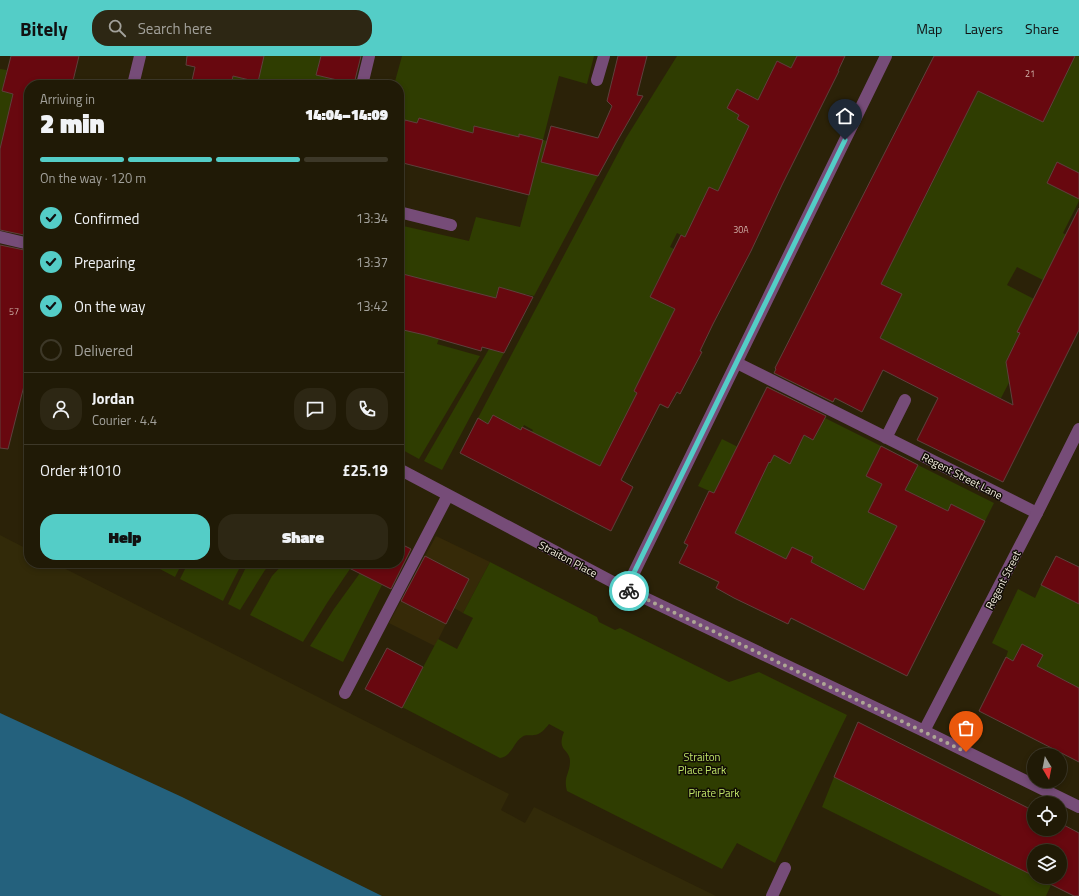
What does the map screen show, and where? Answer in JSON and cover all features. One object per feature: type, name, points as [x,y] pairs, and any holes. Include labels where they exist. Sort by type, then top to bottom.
[{"type":"street","points":[[134,80],[140,56]]},
{"type":"street","points":[[363,80],[369,56]]},
{"type":"street","points":[[598,80],[604,56]]},
{"type":"street","points":[[626,589],[886,56]]},
{"type":"street","points":[[404,213],[451,225]]},
{"type":"street","points":[[0,237],[24,243]]},
{"type":"street","name":"Regent Street Lane","points":[[736,363],[1037,513]]},
{"type":"street","points":[[886,438],[905,400]]},
{"type":"street","name":"Regent Street","points":[[924,731],[1079,429]]},
{"type":"street","name":"Straiton Place","points":[[404,472],[626,589],[924,731],[1079,807]]},
{"type":"street","points":[[345,693],[448,494]]},
{"type":"street","points":[[772,896],[785,868]]},
{"type":"shaded area","points":[[436,536],[490,562],[463,613],[454,608],[435,646],[389,623]]},
{"type":"green space","points":[[259,56],[321,56],[316,75],[337,80],[258,80]]},
{"type":"green space","points":[[402,56],[594,56],[587,84],[559,76],[543,140],[520,134],[516,149],[474,126],[472,137],[438,123],[419,118],[417,123],[404,138],[404,80],[395,80]]},
{"type":"green space","points":[[677,56],[797,56],[791,68],[777,61],[773,70],[773,107],[737,89],[739,115],[737,119],[751,126],[759,135],[797,155],[793,163],[747,145],[732,162],[718,191],[743,266],[677,233],[670,247],[684,254],[682,289],[659,278],[650,297],[710,327],[672,317],[634,391],[660,404],[576,513],[561,447],[538,493],[534,491],[552,457],[529,436],[533,430],[524,425],[499,473],[496,472],[514,437],[493,415],[488,424],[478,418],[626,138]]},
{"type":"green space","points":[[1074,56],[1079,56],[1079,173],[1057,162],[1047,183],[1079,199],[1063,233],[1079,242],[1043,280],[1017,267],[1007,285],[1034,299],[1017,332],[1066,356],[1008,357],[1006,362],[1007,369],[1014,373],[1001,398],[989,393],[980,411],[967,465],[938,450],[971,384],[878,337],[844,403],[825,394],[881,302],[895,309],[902,294],[881,284],[978,91],[1043,122]]},
{"type":"green space","points":[[0,69],[7,70],[2,91],[13,94],[24,105],[24,117],[0,149]]},
{"type":"green space","points":[[233,76],[250,80],[232,80]]},
{"type":"green space","points":[[543,140],[547,141],[542,161],[598,176],[534,296],[525,294],[517,309],[510,290],[499,287],[494,303],[487,296],[404,274],[404,226],[469,241],[476,217],[520,227]]},
{"type":"green space","points":[[404,327],[440,336],[437,344],[480,356],[419,459],[404,451]]},
{"type":"green space","points":[[489,349],[504,353],[442,470],[424,461]]},
{"type":"green space","points":[[825,418],[881,446],[866,476],[882,484],[868,512],[889,522],[918,465],[994,503],[985,521],[951,504],[948,511],[918,497],[891,538],[882,556],[933,624],[930,631],[856,594],[860,587],[846,580],[800,583],[813,558],[792,547],[779,573],[719,583],[711,579],[732,537],[714,493],[698,486],[722,439],[770,463],[774,455],[790,463],[801,440],[786,433],[788,427],[813,440]]},
{"type":"green space","name":"Straiton Place Park","points":[[490,562],[597,617],[599,622],[615,630],[620,628],[729,682],[759,672],[847,715],[775,863],[737,843],[722,869],[567,791],[566,778],[570,761],[568,754],[562,746],[564,732],[549,724],[538,734],[522,737],[507,755],[500,758],[402,707],[438,639],[457,649],[473,618],[463,613]]},
{"type":"green space","points":[[158,568],[180,568],[175,577]]},
{"type":"green space","points":[[186,568],[240,568],[223,601],[180,579]]},
{"type":"green space","points":[[246,568],[267,568],[240,610],[228,604]]},
{"type":"green space","points":[[279,568],[351,568],[303,642],[250,615],[272,576]]},
{"type":"green space","points":[[360,573],[382,585],[343,662],[310,646]]},
{"type":"green space","points":[[1041,585],[1079,604],[1079,716],[1071,684],[1052,674],[1027,686],[1043,655],[1022,644],[1013,661],[1006,657],[1008,651],[992,643],[1018,589],[1035,598]]},
{"type":"green space","points":[[834,777],[1027,872],[1027,884],[1051,885],[1046,896],[1002,896],[822,807]]},
{"type":"sand","points":[[0,535],[24,547],[24,568],[64,568],[509,794],[501,810],[525,823],[534,807],[716,896],[0,896]]},
{"type":"water","points":[[0,713],[182,797],[382,896],[0,896]]},
{"type":"building","points":[[11,56],[79,56],[73,80],[24,80],[24,235],[0,230],[0,149],[13,94],[2,91]]},
{"type":"building","points":[[187,56],[264,56],[258,80],[250,80],[233,76],[232,80],[192,80],[195,67],[186,65]]},
{"type":"building","points":[[321,56],[361,56],[355,80],[337,80],[316,75]]},
{"type":"building","points":[[618,56],[647,56],[637,95],[643,96],[598,176],[541,162],[551,126],[598,138],[612,106],[607,101]]},
{"type":"building","points":[[797,56],[845,56],[751,251],[713,324],[700,351],[702,352],[680,394],[677,392],[668,408],[660,404],[621,480],[633,487],[611,531],[460,453],[478,418],[488,424],[493,415],[521,430],[522,427],[600,466],[637,393],[634,391],[675,309],[650,297],[681,235],[685,237],[709,187],[718,191],[749,126],[737,119],[739,115],[727,108],[737,89],[758,100],[777,61],[791,68]]},
{"type":"building","points":[[934,56],[1075,56],[1043,122],[978,91],[881,284],[902,294],[880,338],[1013,405],[1006,362],[1020,333],[1017,332],[1079,208],[1079,330],[1003,482],[917,440],[938,398],[883,370],[862,412],[835,398],[833,402],[774,373],[775,368]]},
{"type":"building","points":[[419,118],[473,133],[474,126],[519,137],[519,134],[543,140],[529,195],[404,163],[405,120],[417,123]]},
{"type":"building","points":[[1057,162],[1079,173],[1079,199],[1047,183]]},
{"type":"building","points":[[0,245],[24,250],[24,386],[8,449],[0,448]]},
{"type":"building","points":[[404,274],[496,298],[499,287],[533,297],[504,353],[482,347],[481,351],[404,330]]},
{"type":"building","points":[[767,387],[826,416],[813,440],[804,435],[790,464],[774,455],[770,463],[769,462],[735,533],[786,559],[792,547],[813,557],[811,562],[864,590],[897,526],[868,512],[882,484],[866,476],[881,446],[918,465],[905,490],[948,511],[951,504],[985,521],[907,676],[791,618],[788,624],[734,598],[716,588],[719,582],[679,563],[688,545],[684,543],[709,491],[714,493]]},
{"type":"building","points":[[404,546],[411,549],[404,563]]},
{"type":"building","points":[[425,556],[469,579],[446,624],[401,601]]},
{"type":"building","points":[[1056,556],[1079,567],[1079,604],[1041,585]]},
{"type":"building","points":[[349,568],[402,568],[391,589]]},
{"type":"building","points":[[1022,644],[1043,655],[1037,666],[1079,688],[1079,762],[1067,756],[1067,748],[1052,748],[979,711],[1006,657],[1013,661]]},
{"type":"building","points":[[387,648],[423,667],[402,708],[365,689]]},
{"type":"building","points":[[858,722],[1027,807],[1027,836],[1067,836],[1067,827],[1079,833],[1079,896],[1074,896],[1050,884],[1067,884],[1067,844],[1027,844],[1027,873],[834,777]]},
{"type":"way so far","points":[[629,591],[966,752]]},
{"type":"route","points":[[629,591],[626,589],[845,140]]},
{"type":"park label","name":"Pirate Park","points":[[714,793]]}]
